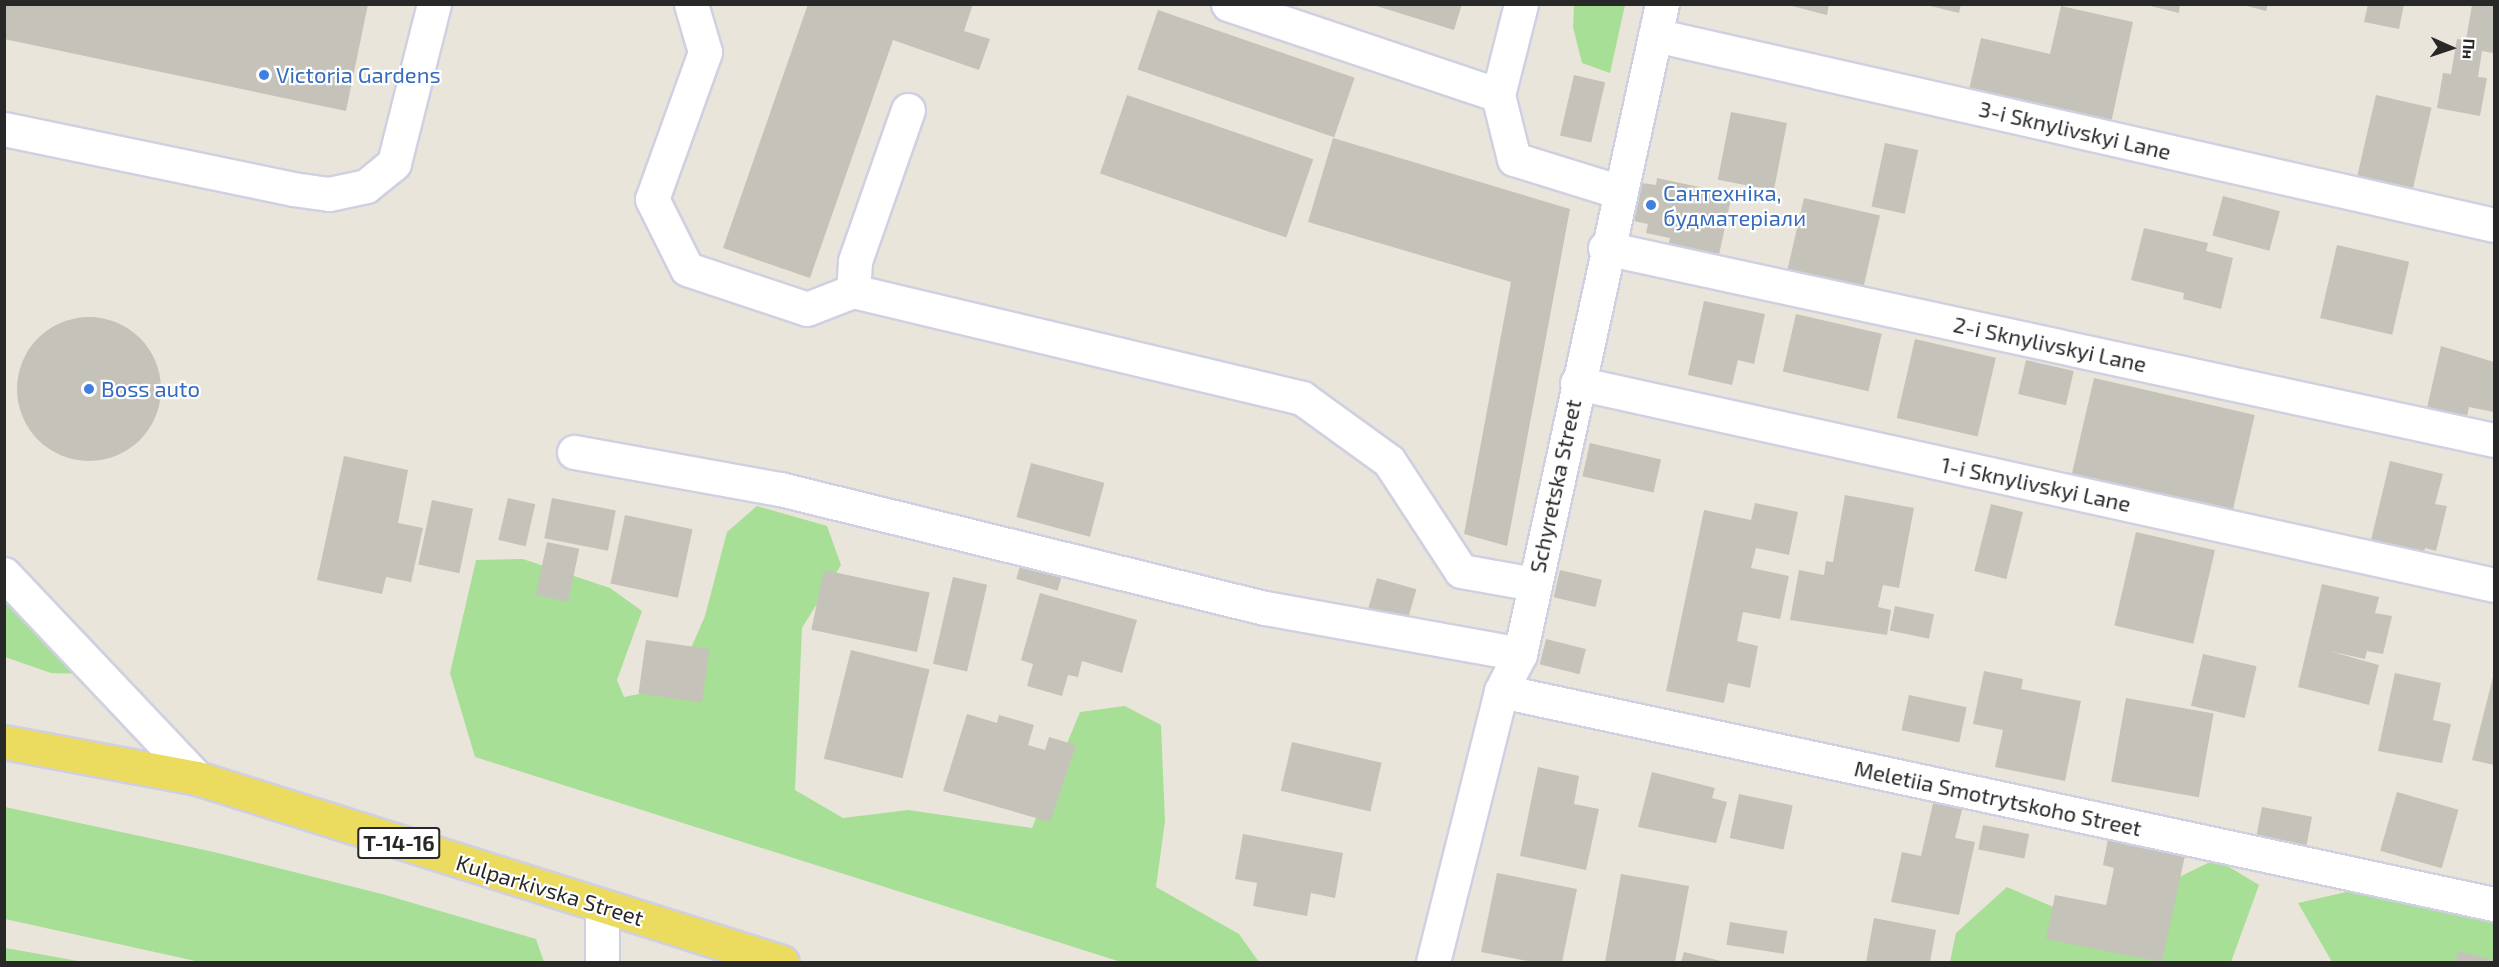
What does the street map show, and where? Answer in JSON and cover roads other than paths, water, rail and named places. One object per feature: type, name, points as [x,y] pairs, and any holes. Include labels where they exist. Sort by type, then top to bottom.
[{"type":"main road","name":"Kulparkivska Street","points":[[4,742],[197,778],[782,963]]},
{"type":"street","points":[[4,129],[293,189],[329,194],[366,186],[394,163],[434,4]]},
{"type":"street","points":[[691,4],[705,52],[652,199],[687,269],[807,309],[853,291],[1302,398],[1389,461],[1461,571],[1534,584]]},
{"type":"street","points":[[1228,4],[1498,95]]},
{"type":"street","points":[[1521,4],[1498,95],[1514,159],[1617,191]]},
{"type":"street","name":"Schyretska Street","points":[[1433,963],[1501,691],[1520,654],[1617,191],[1658,20]]},
{"type":"street","name":"3-i Sknylivskyi Lane","points":[[1658,20],[2494,225]]},
{"type":"street","points":[[853,291],[855,261],[908,110]]},
{"type":"street","name":"2-i Sknylivskyi Lane","points":[[1605,248],[2494,440]]},
{"type":"street","name":"1-i Sknylivskyi Lane","points":[[1577,383],[2494,585]]},
{"type":"street","points":[[574,452],[780,489],[1265,608],[1520,654]]},
{"type":"street","points":[[4,574],[197,778]]},
{"type":"street","name":"Meletiia Smotrytskoho Street","points":[[1501,691],[2494,904]]},
{"type":"street","points":[[602,907],[602,963]]},
{"type":"place","name":"Victoria Gardens","points":[[264,75]]},
{"type":"place","name":"Сантехніка, будматеріали","points":[[1651,205]]},
{"type":"place","name":"Boss auto","points":[[89,389]]}]
